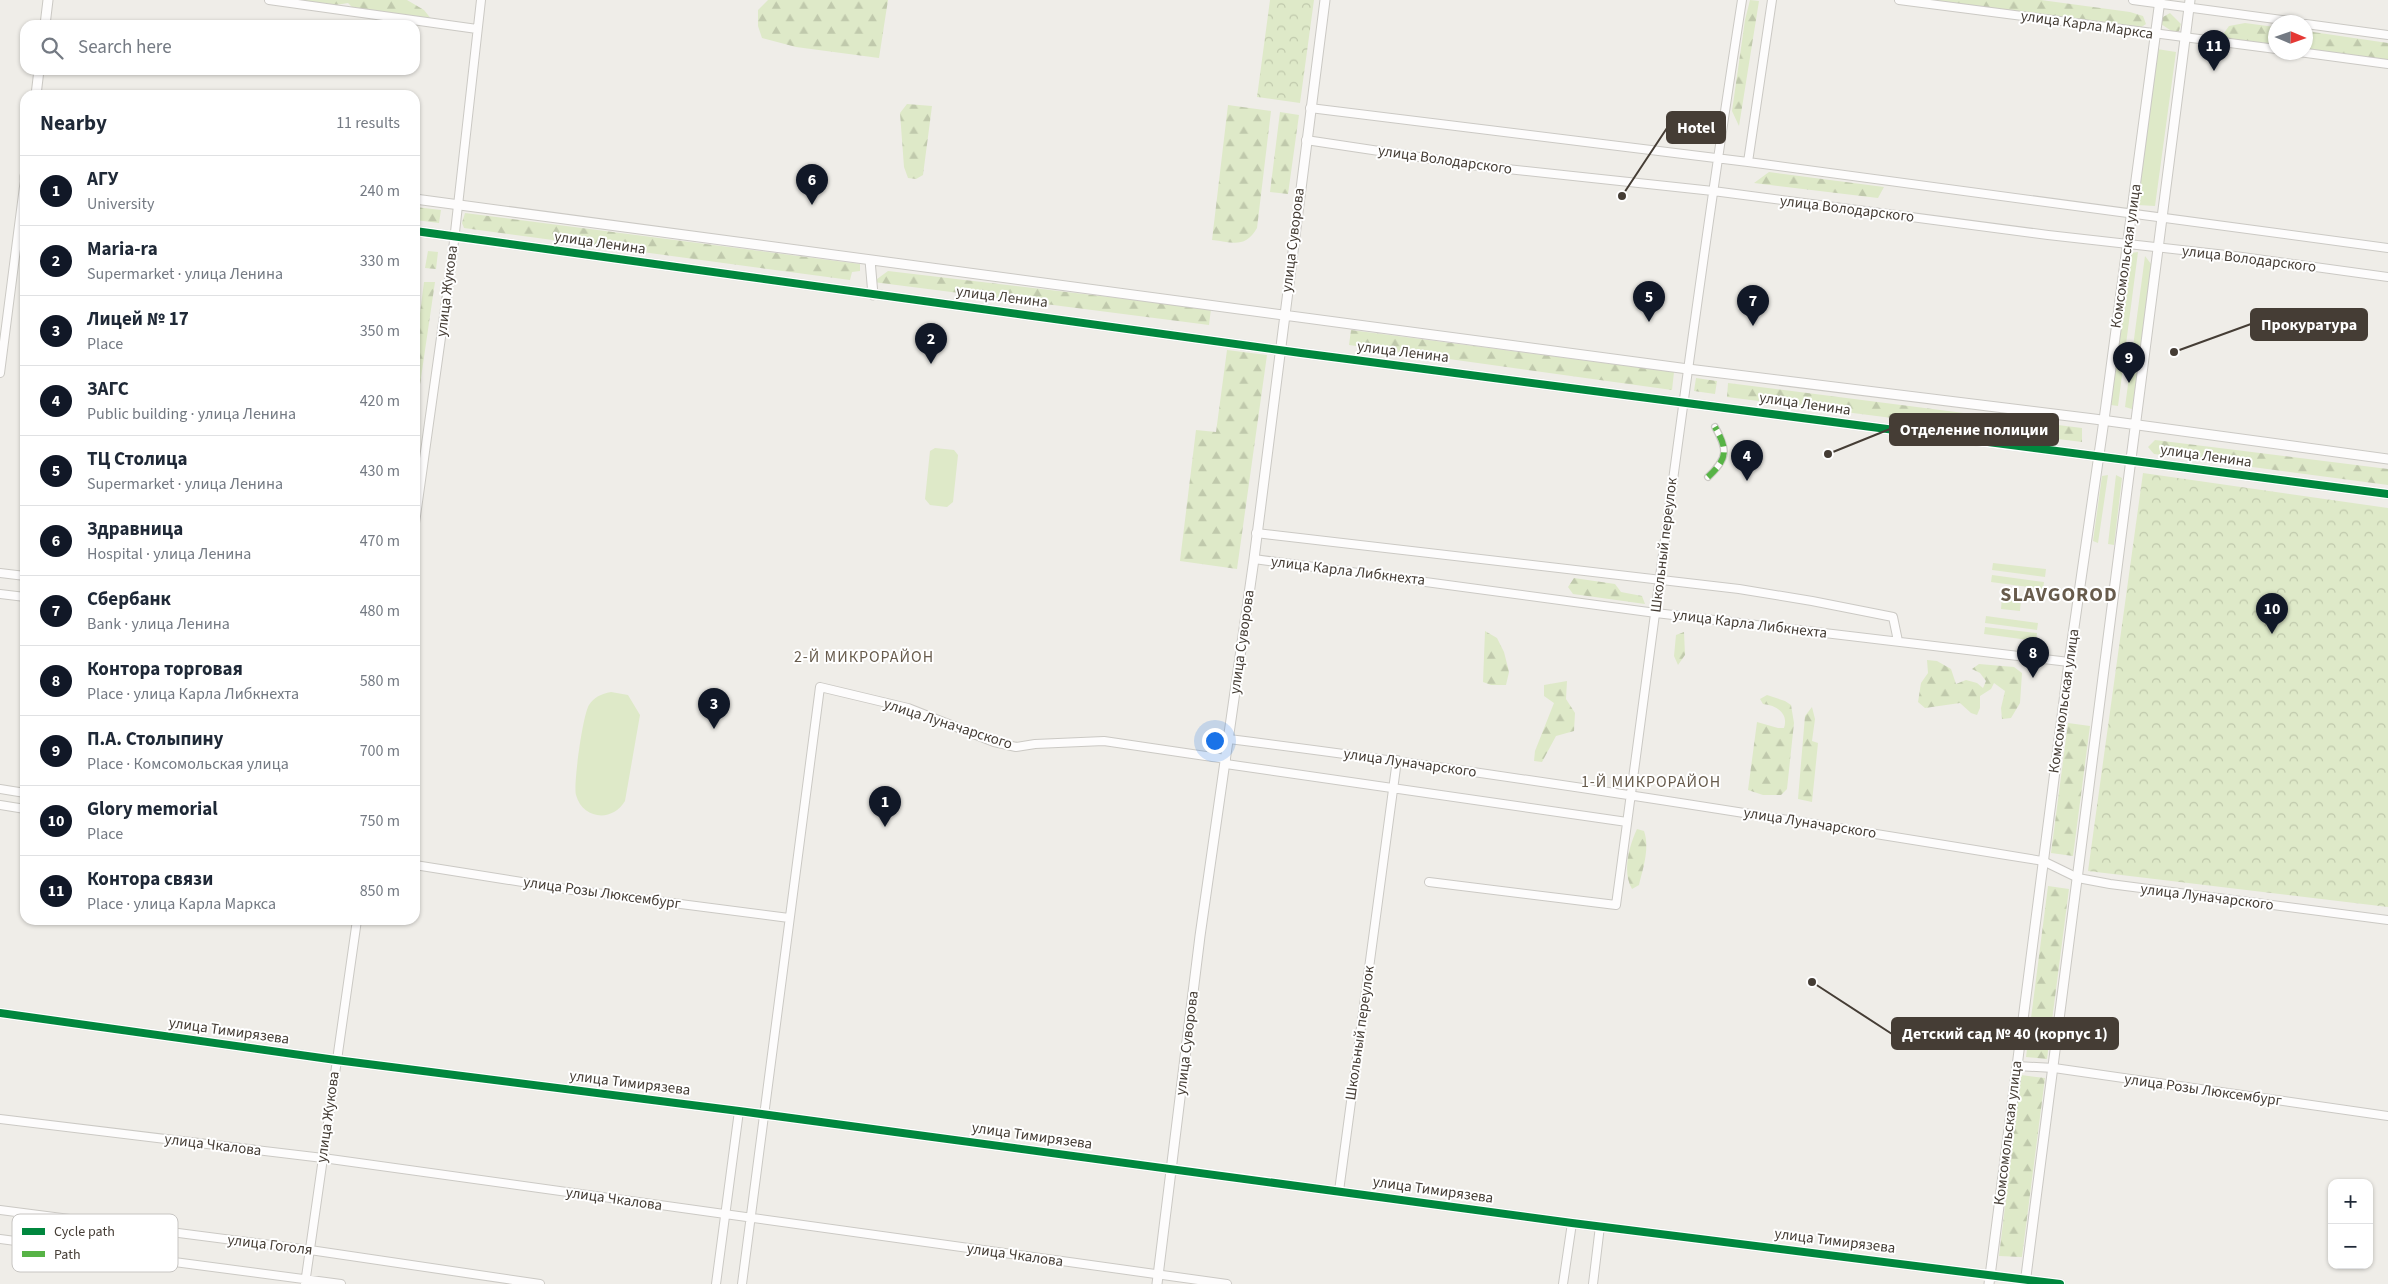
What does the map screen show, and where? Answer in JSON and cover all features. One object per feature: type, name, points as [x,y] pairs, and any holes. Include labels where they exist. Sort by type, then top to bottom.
[{"type":"street","points":[[269,0],[412,20]]},
{"type":"street","name":"улица Жукова","points":[[420,486],[458,205],[481,0]]},
{"type":"street","name":"улица Суворова","points":[[1158,1280],[1200,936],[1254,559],[1325,0]]},
{"type":"street","name":"Школьный переулок","points":[[1429,882],[1616,905],[1656,613],[1676,443],[1684,402],[1742,0]]},
{"type":"street","points":[[1748,162],[1772,0]]},
{"type":"street","name":"улица Карла Маркса","points":[[1899,0],[2268,48]]},
{"type":"street","name":"улица Карла Маркса","points":[[2132,0],[2190,4],[2268,17]]},
{"type":"street","points":[[45,20],[47,2]]},
{"type":"street","name":"Комсомольская улица","points":[[1990,1279],[2068,662],[2100,456],[2159,2]]},
{"type":"street","name":"Комсомольская улица","points":[[2026,1281],[2190,4]]},
{"type":"street","points":[[420,21],[477,29]]},
{"type":"street","points":[[2313,25],[2388,35]]},
{"type":"street","points":[[2313,54],[2388,64]]},
{"type":"street","points":[[37,90],[38,75]]},
{"type":"street","name":"улица Володарского","points":[[1310,108],[1718,158],[2388,248]]},
{"type":"street","name":"улица Володарского","points":[[1306,140],[1479,166],[1713,191],[2388,277]]},
{"type":"street","name":"улица Ленина","points":[[420,200],[1688,369],[2136,424],[2388,459]]},
{"type":"street","points":[[0,372],[20,217]]},
{"type":"street","name":"улица Ленина","points":[[420,232],[1280,350],[2388,494]]},
{"type":"street","points":[[870,260],[872,295]]},
{"type":"street","points":[[1708,477],[1722,464],[1725,445],[1715,427]]},
{"type":"street","name":"улица Карла Либкнехта","points":[[1256,532],[1660,580],[1812,601],[1893,617],[1898,641]]},
{"type":"street","name":"улица Карла Либкнехта","points":[[1254,559],[1656,613],[2068,662]]},
{"type":"street","points":[[0,573],[20,575]]},
{"type":"street","points":[[0,594],[20,596]]},
{"type":"street","name":"улица Луначарского","points":[[789,918],[820,687],[908,708],[994,742],[1016,747],[1044,743],[1104,741],[1393,788],[1627,822]]},
{"type":"street","name":"улица Луначарского","points":[[1229,739],[1397,760],[1631,795],[2043,861],[2078,878],[2187,896],[2388,920]]},
{"type":"street","name":"Школьный переулок","points":[[1339,1191],[1397,760]]},
{"type":"street","points":[[0,789],[20,792]]},
{"type":"street","points":[[0,805],[20,808]]},
{"type":"street","name":"улица Розы Люксембург","points":[[420,866],[572,890],[789,918]]},
{"type":"street","points":[[742,1284],[789,918]]},
{"type":"street","name":"улица Жукова","points":[[306,1281],[355,925]]},
{"type":"street","name":"улица Тимирязева","points":[[0,1013],[336,1060],[763,1114],[1990,1279],[2060,1284]]},
{"type":"street","name":"улица Розы Люксембург","points":[[2017,1066],[2054,1068],[2388,1116]]},
{"type":"street","points":[[716,1284],[739,1111]]},
{"type":"street","name":"улица Чкалова","points":[[0,1119],[322,1158],[749,1218],[1158,1280],[1227,1284]]},
{"type":"street","name":"улица Гоголя","points":[[0,1210],[31,1214]]},
{"type":"street","points":[[1563,1284],[1572,1222]]},
{"type":"street","points":[[1593,1284],[1600,1226]]},
{"type":"street","name":"улица Гоголя","points":[[178,1233],[310,1250],[540,1284]]},
{"type":"street","points":[[178,1263],[341,1284]]},
{"type":"green space","points":[[298,0],[407,0],[424,10],[432,20],[354,9],[348,3],[330,6]]},
{"type":"green space","points":[[768,0],[888,0],[879,58],[796,47],[762,38],[758,26],[758,10]]},
{"type":"green space","points":[[1270,0],[1314,0],[1300,103],[1257,97]]},
{"type":"green space","points":[[1750,0],[1759,1],[1739,126],[1732,111],[1745,20]]},
{"type":"green space","points":[[1921,0],[2041,0],[2130,12],[2143,16],[2146,24],[2137,30]]},
{"type":"green space","points":[[2170,13],[2181,24],[2179,31],[2173,32],[2161,24],[2163,17]]},
{"type":"green space","points":[[2245,23],[2268,26],[2268,46],[2219,40],[2229,26]]},
{"type":"green space","points":[[2313,32],[2388,43],[2388,60],[2313,52]]},
{"type":"green space","points":[[2157,49],[2176,52],[2155,206],[2138,205]]},
{"type":"green space","points":[[907,104],[932,106],[923,175],[916,179],[908,178],[904,167],[900,113]]},
{"type":"green space","points":[[1228,105],[1271,111],[1257,228],[1248,239],[1238,243],[1212,240]]},
{"type":"green space","points":[[1280,112],[1299,115],[1288,194],[1270,192]]},
{"type":"green space","points":[[1769,172],[1884,187],[1878,198],[1754,183]]},
{"type":"green space","points":[[420,208],[441,210],[439,223],[420,221]]},
{"type":"green space","points":[[465,213],[860,264],[860,271],[852,272],[850,280],[464,228],[462,223]]},
{"type":"green space","points":[[428,251],[438,252],[436,269],[425,268]]},
{"type":"green space","points":[[2138,252],[2118,406],[2111,405],[2131,253]]},
{"type":"green space","points":[[2145,256],[2154,268],[2132,409],[2125,407]]},
{"type":"green space","points":[[888,271],[1211,309],[1209,325],[873,282]]},
{"type":"green space","points":[[424,282],[435,282],[420,384],[420,314]]},
{"type":"green space","points":[[1351,330],[1674,372],[1672,390],[1349,345]]},
{"type":"green space","points":[[1227,350],[1267,355],[1237,569],[1180,561],[1196,430],[1216,432]]},
{"type":"green space","points":[[1696,378],[1717,381],[1715,394],[1694,391]]},
{"type":"green space","points":[[1728,383],[2082,428],[2082,442],[1727,397]]},
{"type":"green space","points":[[2155,440],[2388,469],[2388,485],[2154,454],[2148,447]]},
{"type":"green space","points":[[935,448],[954,450],[958,455],[953,502],[947,507],[930,505],[925,499],[930,451]]},
{"type":"green space","points":[[2143,473],[2388,508],[2388,907],[2088,871]]},
{"type":"green space","points":[[2108,475],[2098,543],[2093,541],[2102,476]]},
{"type":"green space","points":[[2116,475],[2122,478],[2114,545],[2108,544]]},
{"type":"green space","points":[[1993,563],[2046,569],[2045,577],[1992,570]]},
{"type":"green space","points":[[1992,575],[2044,582],[2043,589],[1991,582]]},
{"type":"green space","points":[[1574,578],[1615,584],[1621,592],[1642,596],[1645,604],[1573,594],[1568,587]]},
{"type":"green space","points":[[2002,597],[2021,599],[2020,611],[2001,609]]},
{"type":"green space","points":[[1986,616],[2038,623],[2037,630],[1985,623]]},
{"type":"green space","points":[[1985,627],[2037,633],[2036,641],[1984,634]]},
{"type":"green space","points":[[1485,631],[1497,638],[1504,652],[1509,672],[1506,685],[1491,685],[1483,682]]},
{"type":"green space","points":[[1684,632],[1685,655],[1678,665],[1674,656],[1676,635]]},
{"type":"green space","points":[[1927,660],[1937,661],[1951,669],[1956,684],[1966,680],[1977,683],[1983,688],[1986,681],[1980,673],[1972,669],[1979,664],[2014,667],[2022,673],[2020,703],[2011,718],[2002,719],[2001,708],[2005,691],[1994,683],[1991,689],[1980,696],[1980,708],[1977,715],[1971,713],[1960,703],[1925,708],[1918,702],[1921,683],[1928,673]]},
{"type":"green space","points":[[1567,681],[1566,699],[1575,713],[1574,731],[1556,736],[1542,762],[1534,761],[1535,751],[1554,703],[1544,696],[1544,685]]},
{"type":"green space","points":[[611,692],[628,695],[640,715],[625,801],[620,808],[613,812],[599,815],[585,809],[576,795],[577,765],[581,735],[589,705],[598,696]]},
{"type":"green space","points":[[1767,695],[1791,705],[1794,723],[1787,789],[1781,795],[1763,795],[1748,790],[1757,722],[1778,728],[1784,728],[1785,723],[1783,714],[1777,708],[1763,704],[1760,699]]},
{"type":"green space","points":[[1812,707],[1815,719],[1812,741],[1818,743],[1812,802],[1798,799],[1805,716]]},
{"type":"green space","points":[[2068,723],[2090,726],[2073,856],[2051,853]]},
{"type":"green space","points":[[1637,829],[1644,831],[1646,851],[1639,885],[1632,889],[1627,875],[1627,867],[1631,843]]},
{"type":"green space","points":[[2048,886],[2069,889],[2047,1059],[2026,1057]]},
{"type":"green space","points":[[2021,1075],[2045,1078],[2022,1257],[1999,1256]]},
{"type":"marked path","points":[[1708,477],[1715,470],[1724,453],[1722,442],[1715,427]]},
{"type":"cycle path","points":[[420,232],[1301,353],[2388,494]]},
{"type":"cycle path","points":[[0,1013],[336,1060],[739,1111],[1572,1223],[2060,1284]]},
{"type":"place","name":"Контора связи","points":[[2214,71]]},
{"type":"place","name":"Hotel","points":[[1622,196]]},
{"type":"place","name":"Здравница","points":[[812,205]]},
{"type":"place","name":"ТЦ Столица","points":[[1649,322]]},
{"type":"place","name":"Сбербанк","points":[[1753,326]]},
{"type":"place","name":"Прокуратура","points":[[2174,352]]},
{"type":"place","name":"Maria-ra","points":[[931,364]]},
{"type":"place","name":"П.А. Столыпину","points":[[2129,383]]},
{"type":"place","name":"Отделение полиции","points":[[1828,454]]},
{"type":"place","name":"ЗАГС","points":[[1747,481]]},
{"type":"place","name":"Glory memorial","points":[[2272,634]]},
{"type":"place","name":"Контора торговая","points":[[2033,678]]},
{"type":"place","name":"Лицей № 17","points":[[714,729]]},
{"type":"place","name":"АГУ","points":[[885,827]]},
{"type":"place","name":"Детский сад № 40 (корпус 1)","points":[[1812,982]]},
{"type":"district","name":"SLAVGOROD","points":[[2059,595]]},
{"type":"district","name":"2-Й МИКРОРАЙОН","points":[[864,657]]},
{"type":"district","name":"1-Й МИКРОРАЙОН","points":[[1651,782]]}]
